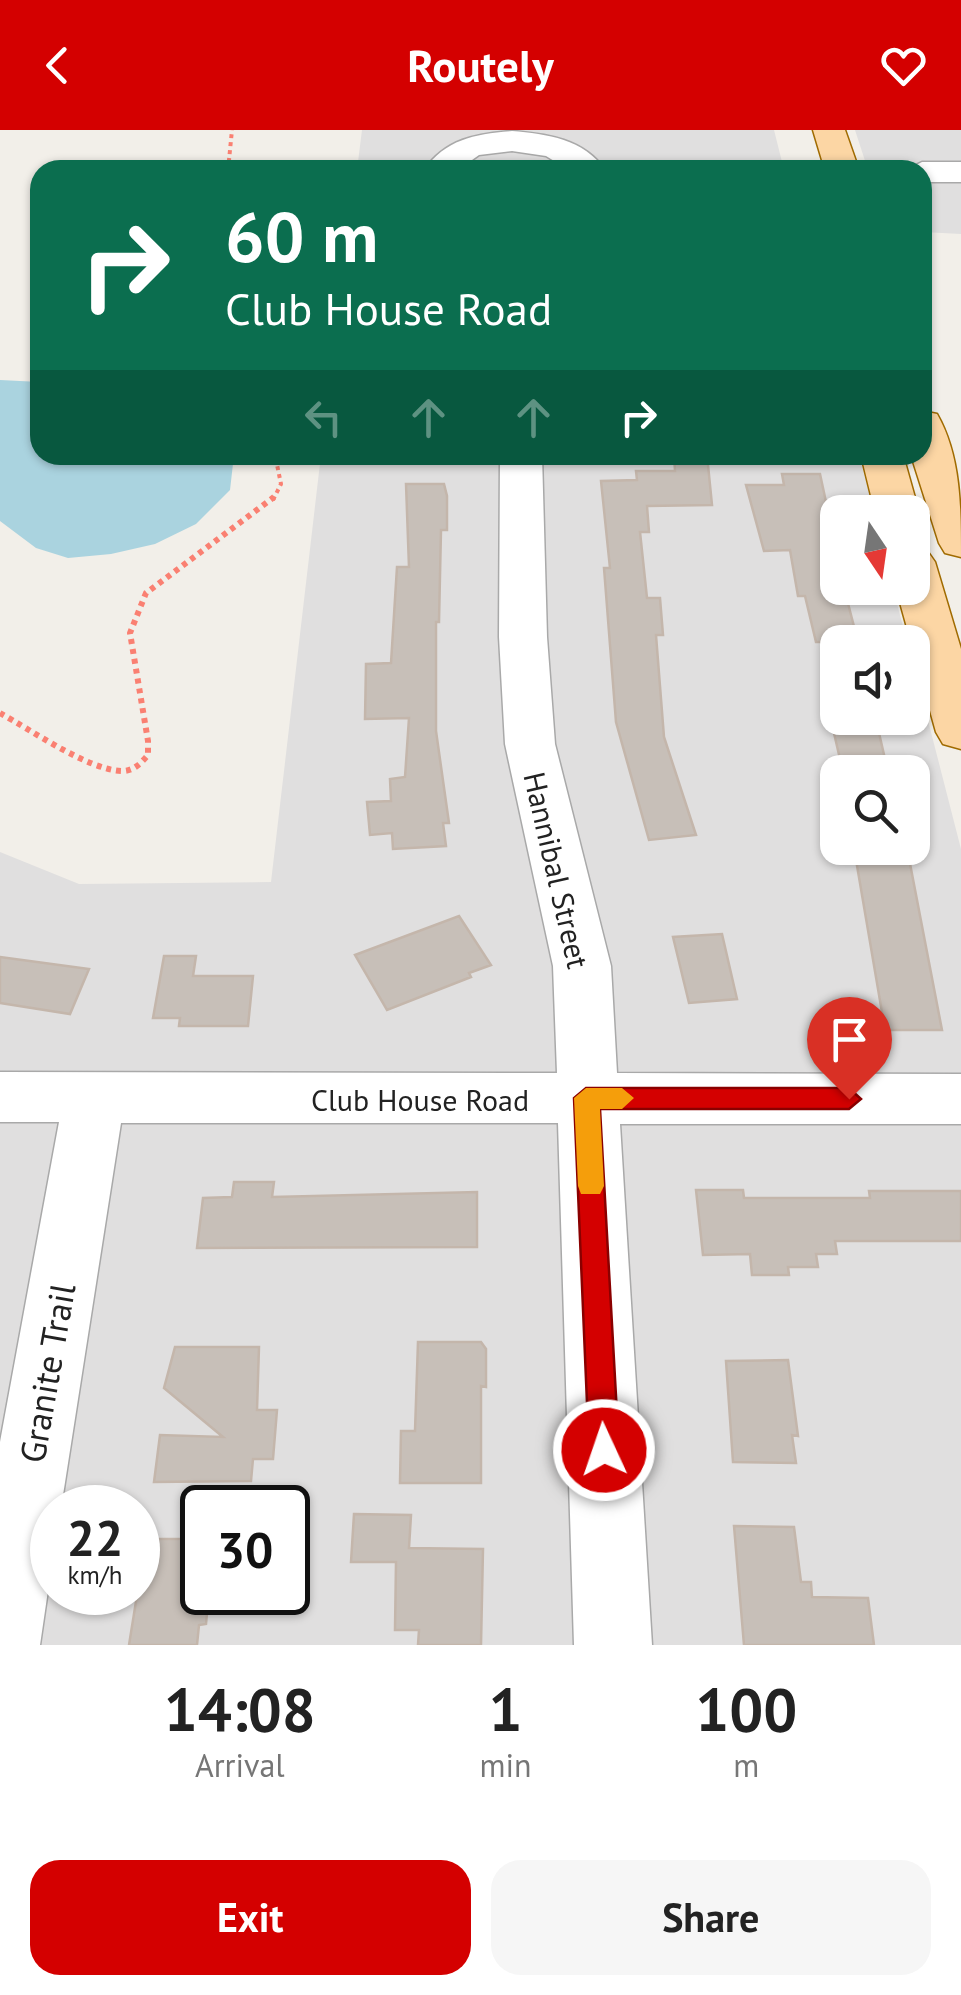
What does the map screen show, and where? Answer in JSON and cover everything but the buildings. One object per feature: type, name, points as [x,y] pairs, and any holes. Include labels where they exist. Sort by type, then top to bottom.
[{"type":"main road","points":[[829,130],[839,160]]},
{"type":"main road","points":[[932,454],[961,543]]},
{"type":"main road","points":[[885,465],[893,495]]},
{"type":"main road","points":[[924,605],[961,732]]},
{"type":"street","points":[[450,160],[458,150],[512,134],[566,150],[577,160]]},
{"type":"street","points":[[932,172],[961,172]]},
{"type":"street","name":"Hannibal Street","points":[[521,465],[529,740],[539,803],[570,904],[582,966],[614,1645]]},
{"type":"street","name":"Club House Road","points":[[0,1097],[961,1099]]},
{"type":"street","name":"Granite Trail","points":[[1,1645],[94,1100]]},
{"type":"path","points":[[229,160],[232,130]]},
{"type":"path","points":[[0,713],[102,765],[121,771],[136,768],[148,755],[148,741],[131,659],[130,633],[146,592],[272,500],[281,484],[277,465]]},
{"type":"shaded area","points":[[362,130],[774,130],[782,160],[358,160]]},
{"type":"shaded area","points":[[855,130],[961,130],[961,234],[932,232],[932,160],[865,160]]},
{"type":"shaded area","points":[[320,465],[862,465],[870,495],[820,495],[820,605],[897,605],[903,625],[820,625],[820,735],[930,735],[930,728],[961,849],[961,1645],[0,1645],[0,852],[79,884],[271,882]]},
{"type":"water","points":[[0,380],[30,382],[30,465],[233,465],[230,490],[196,524],[155,544],[68,558],[36,548],[0,521]]},
{"type":"slow traffic","points":[[591,1186],[586,1098],[622,1098]]},
{"type":"route","points":[[604,1450],[586,1098],[849,1099]]}]
